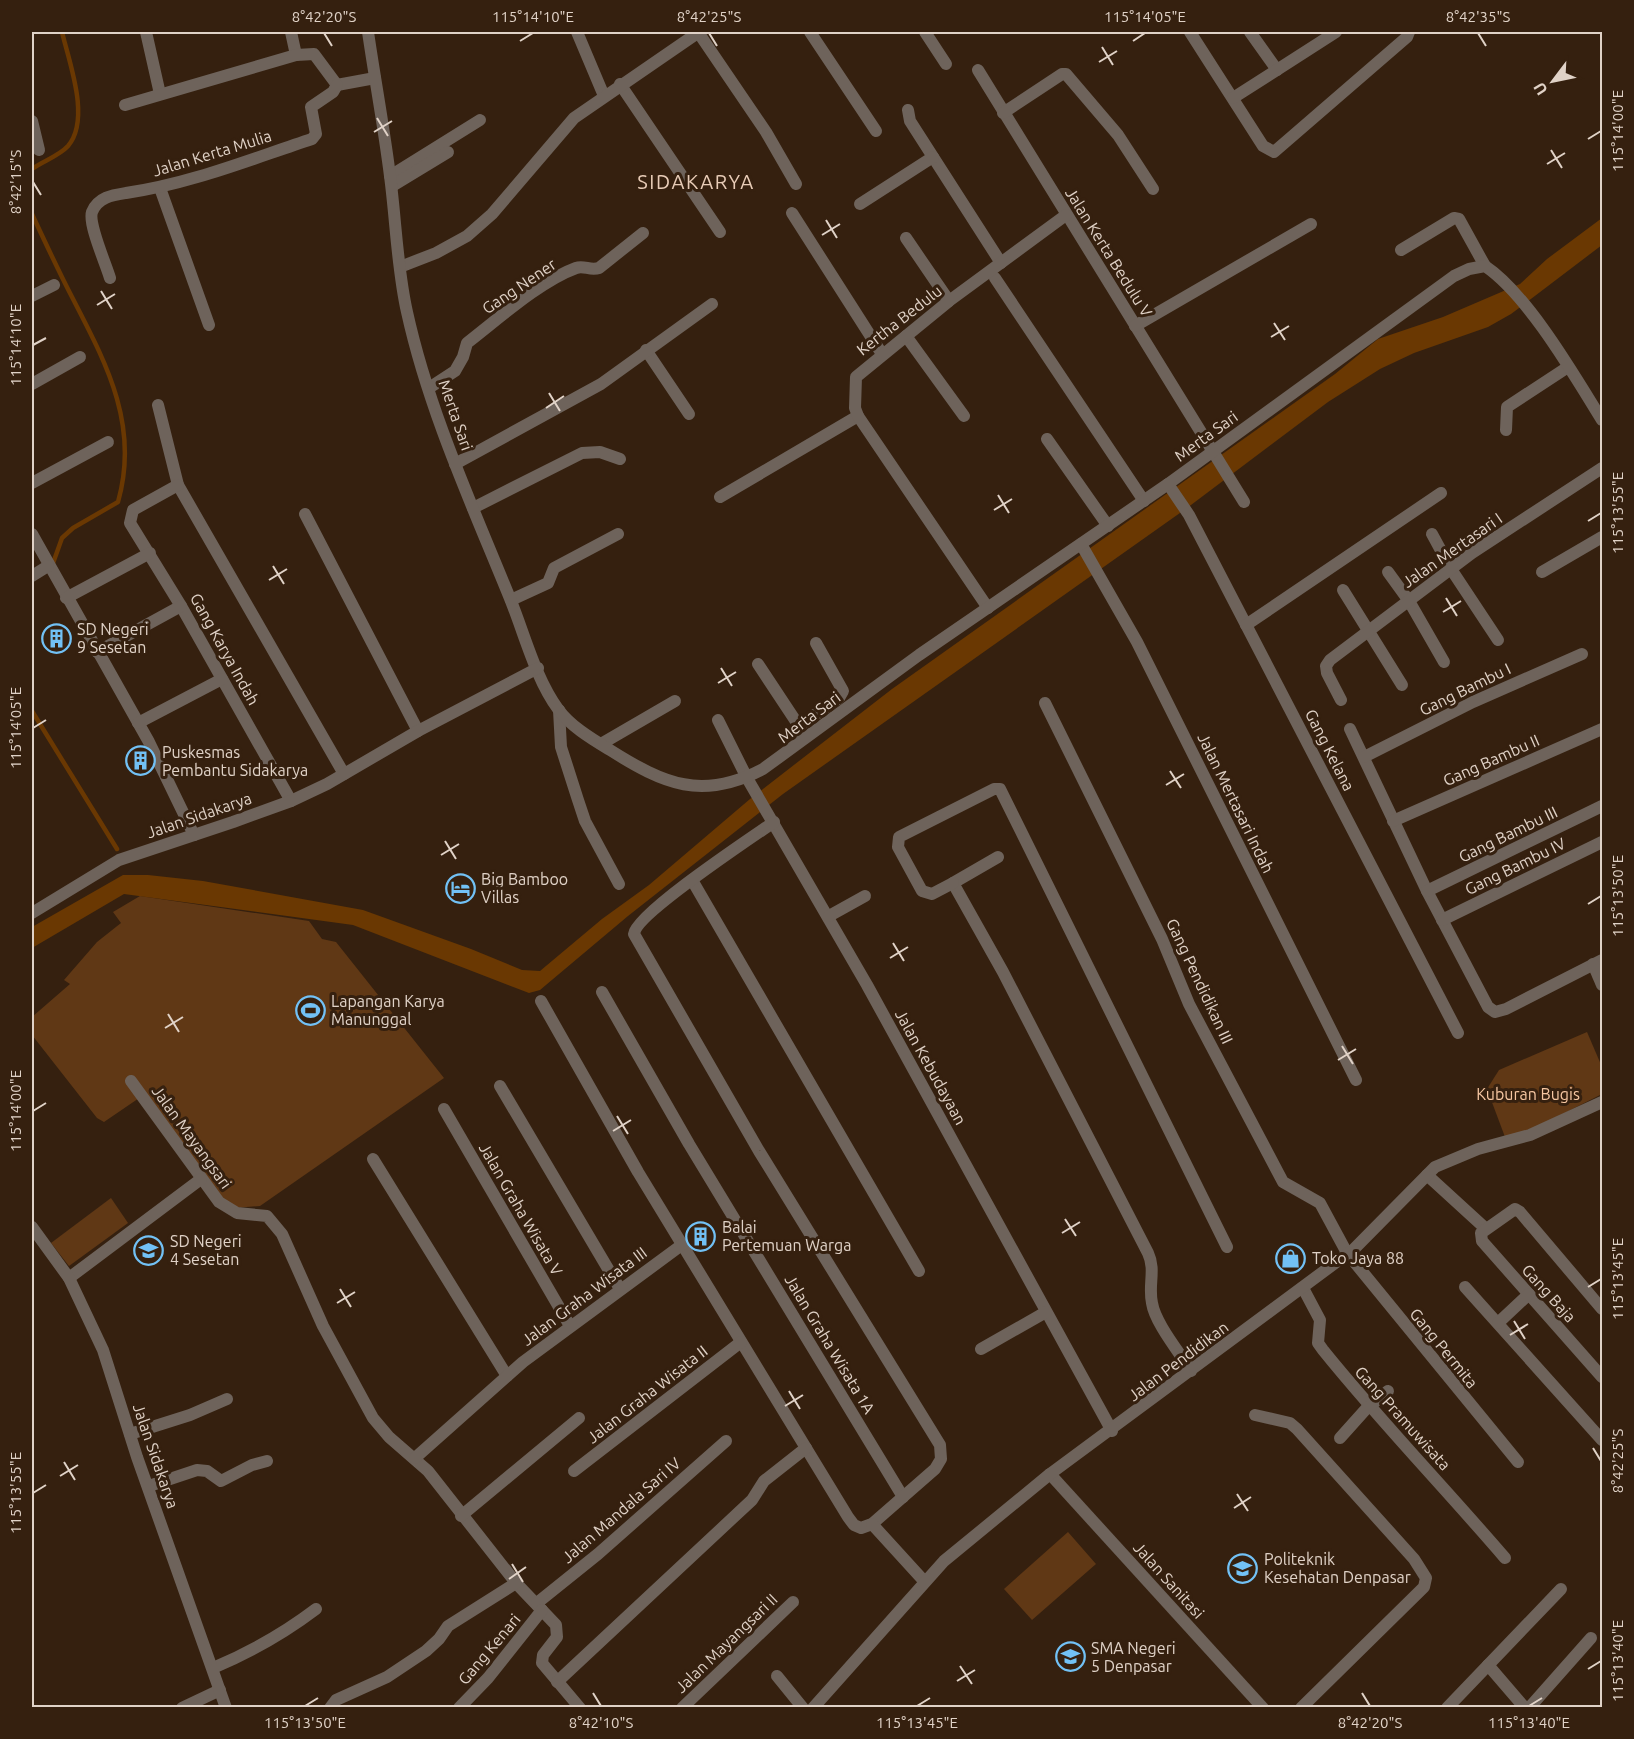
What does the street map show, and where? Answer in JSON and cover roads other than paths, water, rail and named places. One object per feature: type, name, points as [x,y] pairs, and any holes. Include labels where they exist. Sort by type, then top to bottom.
[{"type":"street","points":[[146,32],[160,94]]},
{"type":"street","points":[[291,32],[296,55]]},
{"type":"street","name":"Merta Sari","points":[[368,32],[391,181],[407,312],[429,388],[455,464],[538,668],[559,711],[601,744],[648,774],[672,783],[715,786],[747,778],[988,608],[1082,547],[1144,501],[1169,487],[1454,276],[1468,269],[1485,266]]},
{"type":"street","points":[[577,32],[604,96]]},
{"type":"street","points":[[400,267],[451,245],[478,226],[492,214],[574,118],[620,84],[699,32],[766,132],[796,184]]},
{"type":"street","points":[[810,32],[876,131]]},
{"type":"street","points":[[925,32],[946,64]]},
{"type":"street","points":[[1190,32],[1263,146],[1274,152],[1392,50],[1409,32]]},
{"type":"street","points":[[1250,32],[1277,70]]},
{"type":"street","points":[[1233,98],[1336,32]]},
{"type":"street","points":[[125,105],[296,55],[314,54],[337,85],[375,78]]},
{"type":"street","name":"Jalan Kerta Bedulu V","points":[[978,70],[1244,502]]},
{"type":"street","points":[[1003,113],[1062,74],[1066,74],[1118,135],[1153,189]]},
{"type":"street","points":[[620,84],[720,232]]},
{"type":"street","name":"Jalan Kerta Mulia","points":[[110,278],[92,222],[92,212],[101,200],[109,195],[160,188],[312,139],[316,134],[311,107],[333,92],[337,85]]},
{"type":"street","points":[[908,110],[910,121],[1001,263]]},
{"type":"street","points":[[391,181],[480,120]]},
{"type":"street","points":[[32,121],[39,150]]},
{"type":"street","points":[[391,181],[448,152]]},
{"type":"street","points":[[860,204],[933,157]]},
{"type":"street","points":[[160,188],[209,325]]},
{"type":"street","points":[[792,213],[882,354]]},
{"type":"street","name":"Kertha Bedulu","points":[[988,608],[858,416],[855,408],[856,378],[882,354],[1066,215]]},
{"type":"street","points":[[1401,250],[1454,218],[1460,219],[1485,266],[1508,285],[1527,309],[1569,367],[1602,420]]},
{"type":"street","points":[[1135,326],[1311,224]]},
{"type":"street","name":"Gang Nener","points":[[429,388],[455,371],[464,357],[467,343],[533,292],[576,268],[593,270],[598,268],[643,233]]},
{"type":"street","points":[[906,238],[949,302]]},
{"type":"street","points":[[995,278],[1144,501]]},
{"type":"street","points":[[32,296],[54,285]]},
{"type":"street","points":[[455,464],[601,384],[712,304]]},
{"type":"street","points":[[906,336],[964,416]]},
{"type":"street","points":[[646,350],[689,414]]},
{"type":"street","points":[[32,384],[80,357]]},
{"type":"street","points":[[1506,430],[1507,407],[1569,367]]},
{"type":"street","points":[[158,405],[178,485],[344,774]]},
{"type":"street","points":[[720,497],[858,416]]},
{"type":"street","points":[[1047,439],[1108,526]]},
{"type":"street","points":[[32,483],[108,442]]},
{"type":"street","points":[[473,508],[582,453],[600,452],[620,459]]},
{"type":"street","name":"Jalan Mertasari I","points":[[1341,700],[1327,673],[1326,666],[1451,569],[1602,468]]},
{"type":"street","name":"Gang Karya Indah","points":[[178,485],[140,506],[130,516],[130,523],[182,606],[291,801]]},
{"type":"street","name":"Gang Kelana","points":[[1169,487],[1189,515],[1458,1033]]},
{"type":"street","points":[[1246,625],[1441,493]]},
{"type":"street","points":[[305,514],[418,731]]},
{"type":"street","points":[[32,534],[171,783],[194,835]]},
{"type":"street","points":[[511,600],[548,583],[554,568],[618,534]]},
{"type":"street","points":[[1432,534],[1451,569],[1498,639]]},
{"type":"street","points":[[1542,572],[1602,537]]},
{"type":"street","name":"Jalan Mertasari Indah","points":[[1082,547],[1137,642],[1356,1080]]},
{"type":"street","points":[[66,598],[150,553]]},
{"type":"street","points":[[32,576],[48,566]]},
{"type":"street","points":[[1388,572],[1409,601],[1444,662]]},
{"type":"street","points":[[1343,590],[1402,685]]},
{"type":"street","points":[[97,652],[182,606]]},
{"type":"street","points":[[799,726],[839,698],[843,691],[816,643]]},
{"type":"street","name":"Gang Bambu I","points":[[1364,757],[1473,702],[1582,654]]},
{"type":"street","points":[[758,664],[799,726],[802,741]]},
{"type":"street","name":"Jalan Sidakarya","points":[[32,913],[110,864],[291,801],[538,668]]},
{"type":"street","points":[[138,723],[222,679]]},
{"type":"street","points":[[601,744],[675,700]]},
{"type":"street","name":"Gang Pendidikan III","points":[[1046,703],[1162,939],[1189,1004],[1278,1175],[1283,1182],[1320,1203],[1347,1253]]},
{"type":"street","points":[[559,711],[561,747],[585,821],[619,884]]},
{"type":"street","name":"Jalan Kebudayaan","points":[[718,720],[747,778],[829,916],[1112,1431]]},
{"type":"street","name":"Gang Kelana","points":[[1350,729],[1427,891],[1488,1007],[1495,1011],[1506,1009],[1598,962]]},
{"type":"street","name":"Gang Bambu II","points":[[1393,821],[1602,729]]},
{"type":"street","points":[[998,857],[932,894],[922,891],[898,847],[899,837],[994,789],[1000,789],[1227,1247]]},
{"type":"street","name":"Gang Bambu III","points":[[1427,891],[1602,806]]},
{"type":"street","points":[[541,1001],[639,1172],[854,1525],[861,1528],[872,1524],[935,1469],[941,1459],[940,1445],[759,1151],[636,942],[634,930],[638,923],[772,819]]},
{"type":"street","name":"Gang Bambu IV","points":[[1442,920],[1602,843]]},
{"type":"street","points":[[692,880],[919,1271]]},
{"type":"street","points":[[953,883],[1003,972],[1148,1253],[1153,1267],[1151,1291],[1154,1311],[1191,1371]]},
{"type":"street","points":[[829,916],[865,896]]},
{"type":"street","points":[[1598,962],[1602,985]]},
{"type":"street","name":"Jalan Graha Wisata 1A","points":[[602,992],[636,1054],[903,1497]]},
{"type":"street","name":"Jalan Mayangsari","points":[[131,1081],[219,1202],[237,1213],[258,1214],[274,1222],[282,1234],[323,1326],[368,1409],[389,1437],[428,1471],[461,1516],[558,1630],[557,1637],[541,1659],[544,1668],[580,1707]]},
{"type":"street","points":[[500,1086],[620,1289]]},
{"type":"street","name":"Jalan Pendidikan","points":[[813,1707],[944,1561],[1050,1474],[1112,1431],[1347,1253],[1435,1167],[1478,1149],[1530,1136],[1602,1102]]},
{"type":"street","name":"Jalan Graha Wisata V","points":[[444,1109],[570,1326]]},
{"type":"street","points":[[373,1159],[507,1376]]},
{"type":"street","points":[[1427,1175],[1485,1228],[1508,1211],[1515,1209],[1520,1212],[1602,1309]]},
{"type":"street","points":[[69,1278],[201,1179]]},
{"type":"street","name":"Jalan Sidakarya","points":[[32,1227],[69,1278],[103,1350],[130,1434],[226,1707]]},
{"type":"street","name":"Gang Baja","points":[[1485,1228],[1480,1237],[1482,1241],[1602,1377]]},
{"type":"street","name":"Jalan Graha Wisata III","points":[[415,1458],[507,1376],[570,1326],[683,1244]]},
{"type":"street","name":"Gang Permita","points":[[1347,1253],[1518,1462]]},
{"type":"street","points":[[1465,1287],[1602,1440]]},
{"type":"street","name":"Gang Pramuwisata","points":[[1303,1288],[1320,1320],[1318,1343],[1369,1407],[1457,1501],[1505,1558]]},
{"type":"street","points":[[1498,1323],[1529,1294]]},
{"type":"street","points":[[981,1349],[1046,1312]]},
{"type":"street","name":"Jalan Graha Wisata II","points":[[574,1471],[741,1342]]},
{"type":"street","points":[[1340,1438],[1369,1407],[1388,1391]]},
{"type":"street","points":[[130,1434],[190,1415],[227,1399]]},
{"type":"street","points":[[1254,1415],[1290,1423],[1298,1429],[1414,1559],[1426,1578],[1424,1587],[1301,1707]]},
{"type":"street","points":[[461,1516],[579,1419]]},
{"type":"street","name":"Jalan Mandala Sari IV","points":[[539,1606],[726,1441]]},
{"type":"street","points":[[557,1682],[752,1500],[764,1481],[806,1448]]},
{"type":"street","points":[[149,1486],[197,1470],[207,1471],[221,1481],[252,1465],[267,1461]]},
{"type":"street","name":"Jalan Sanitasi","points":[[1050,1474],[1263,1707]]},
{"type":"street","points":[[872,1524],[924,1581]]},
{"type":"street","points":[[330,1707],[336,1700],[387,1677],[426,1651],[439,1639],[448,1626],[516,1583]]},
{"type":"street","points":[[1451,1706],[1561,1589]]},
{"type":"street","name":"Jalan Mayangsari II","points":[[682,1707],[793,1602]]},
{"type":"street","name":"Gang Kenari","points":[[459,1707],[488,1678],[539,1606]]},
{"type":"street","points":[[213,1668],[266,1644],[316,1609]]},
{"type":"street","points":[[1488,1665],[1527,1707],[1591,1638]]},
{"type":"street","points":[[777,1676],[803,1707]]},
{"type":"street","points":[[182,1707],[220,1690]]},
{"type":"waterway","points":[[32,169],[60,153],[75,135],[78,121],[76,90],[62,32]]},
{"type":"waterway","points":[[32,214],[107,371],[116,395],[125,447],[124,474],[118,502],[73,528],[62,538],[52,566]]},
{"type":"waterway","points":[[32,711],[117,849]]},
{"type":"place","name":"SD Negeri 9 Sesetan","points":[[56,638]]},
{"type":"place","name":"Puskesmas Pembantu Sidakarya","points":[[141,761]]},
{"type":"place","name":"Big Bamboo Villas","points":[[460,888]]},
{"type":"place","name":"Lapangan Karya Manunggal","points":[[310,1010]]},
{"type":"place","name":"Balai Pertemuan Warga","points":[[701,1236]]},
{"type":"place","name":"SD Negeri 4 Sesetan","points":[[149,1250]]},
{"type":"place","name":"Toko Jaya 88","points":[[1291,1258]]},
{"type":"place","name":"Politeknik Kesehatan Denpasar","points":[[1243,1568]]},
{"type":"place","name":"SMA Negeri 5 Denpasar","points":[[1070,1657]]},
{"type":"district","name":"SIDAKARYA","points":[[696,181]]},
{"type":"park label","name":"Kuburan Bugis","points":[[1528,1094]]}]
